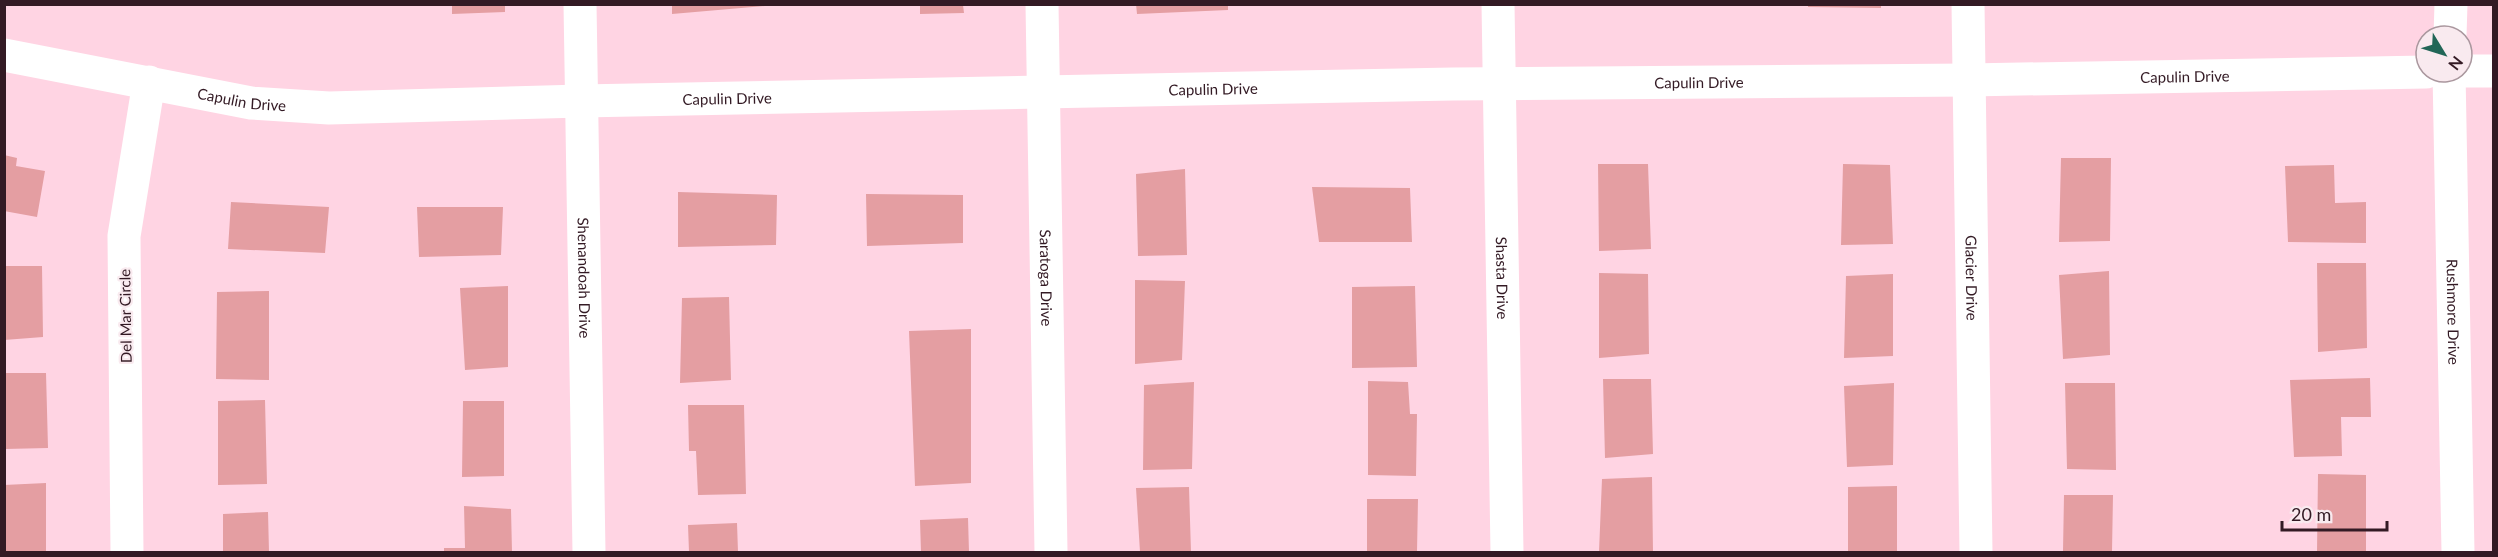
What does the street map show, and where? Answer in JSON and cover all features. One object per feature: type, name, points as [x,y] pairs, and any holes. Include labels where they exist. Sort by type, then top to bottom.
[{"type":"street","name":"Shenandoah Drive","points":[[580,4],[589,552]]},
{"type":"street","name":"Saratoga Drive","points":[[1042,4],[1051,552]]},
{"type":"street","name":"Shasta Drive","points":[[1498,4],[1507,552]]},
{"type":"street","name":"Glacier Drive","points":[[1968,4],[1976,552]]},
{"type":"street","points":[[2450,24],[2451,4]]},
{"type":"street","name":"Capulin Drive","points":[[4,55],[251,103],[328,108],[581,101],[1499,84],[1969,80],[2414,72]]},
{"type":"street","points":[[2474,71],[2493,70]]},
{"type":"street","name":"Del Mar Circle","points":[[127,552],[124,236],[149,82]]},
{"type":"street","name":"Rushmore Drive","points":[[2449,84],[2458,552]]},
{"type":"building","points":[[452,4],[505,4],[505,12],[452,14]]},
{"type":"building","points":[[672,4],[765,4],[765,6],[672,14]]},
{"type":"building","points":[[1136,4],[1228,4],[1228,10],[1137,14]]},
{"type":"building","points":[[1808,4],[1881,4],[1881,8],[1808,7]]},
{"type":"building","points":[[920,5],[963,5],[964,13],[920,14]]},
{"type":"building","points":[[4,155],[17,158],[16,166],[45,171],[37,217],[4,211]]},
{"type":"building","points":[[2061,158],[2111,158],[2110,241],[2059,242]]},
{"type":"building","points":[[1598,164],[1648,164],[1651,249],[1599,251]]},
{"type":"building","points":[[1843,164],[1890,165],[1893,244],[1841,245]]},
{"type":"building","points":[[2334,165],[2335,203],[2366,202],[2366,243],[2288,242],[2285,166]]},
{"type":"building","points":[[1185,169],[1187,255],[1138,256],[1136,174]]},
{"type":"building","points":[[1312,187],[1410,188],[1412,242],[1319,242]]},
{"type":"building","points":[[678,192],[777,195],[776,245],[678,247]]},
{"type":"building","points":[[866,194],[963,195],[963,243],[867,246]]},
{"type":"building","points":[[231,202],[329,207],[325,253],[228,249]]},
{"type":"building","points":[[417,207],[503,207],[501,255],[419,257]]},
{"type":"building","points":[[2317,263],[2366,263],[2367,348],[2318,352]]},
{"type":"building","points":[[4,266],[42,266],[43,337],[4,340]]},
{"type":"building","points":[[2109,271],[2110,355],[2063,359],[2059,275]]},
{"type":"building","points":[[1599,273],[1648,274],[1649,354],[1599,358]]},
{"type":"building","points":[[1893,274],[1893,356],[1844,358],[1846,276]]},
{"type":"building","points":[[1135,280],[1185,281],[1182,360],[1135,364]]},
{"type":"building","points":[[508,286],[508,367],[465,370],[460,288]]},
{"type":"building","points":[[1415,286],[1417,367],[1352,368],[1352,287]]},
{"type":"building","points":[[269,291],[269,380],[216,379],[217,292]]},
{"type":"building","points":[[729,297],[731,380],[680,383],[682,298]]},
{"type":"building","points":[[971,329],[971,483],[915,486],[909,331]]},
{"type":"building","points":[[4,373],[46,373],[48,448],[5,449]]},
{"type":"building","points":[[2370,378],[2371,417],[2341,417],[2342,456],[2294,457],[2290,380]]},
{"type":"building","points":[[1603,379],[1651,379],[1653,454],[1605,458]]},
{"type":"building","points":[[1368,381],[1408,382],[1410,414],[1417,414],[1416,476],[1368,475]]},
{"type":"building","points":[[1194,382],[1192,469],[1143,470],[1144,385]]},
{"type":"building","points":[[1894,383],[1893,465],[1847,467],[1844,386]]},
{"type":"building","points":[[2065,383],[2115,383],[2116,470],[2067,469]]},
{"type":"building","points":[[265,400],[267,484],[218,485],[218,401]]},
{"type":"building","points":[[463,401],[504,401],[504,476],[462,477]]},
{"type":"building","points":[[688,405],[744,405],[746,494],[698,495],[696,451],[689,451]]},
{"type":"building","points":[[2318,474],[2366,475],[2366,552],[2317,552]]},
{"type":"building","points":[[1652,477],[1653,552],[1599,552],[1602,479]]},
{"type":"building","points":[[46,483],[46,552],[4,552],[4,485]]},
{"type":"building","points":[[1897,486],[1897,552],[1848,552],[1848,487]]},
{"type":"building","points":[[1189,487],[1191,552],[1140,552],[1136,488]]},
{"type":"building","points":[[2064,495],[2113,495],[2112,552],[2063,552]]},
{"type":"building","points":[[1367,499],[1418,499],[1417,552],[1367,552]]},
{"type":"building","points":[[464,506],[511,509],[512,552],[444,552],[444,548],[465,548]]},
{"type":"building","points":[[268,512],[269,552],[223,552],[223,514]]},
{"type":"building","points":[[968,518],[969,552],[921,552],[920,520]]},
{"type":"building","points":[[737,523],[738,552],[689,552],[688,525]]}]
